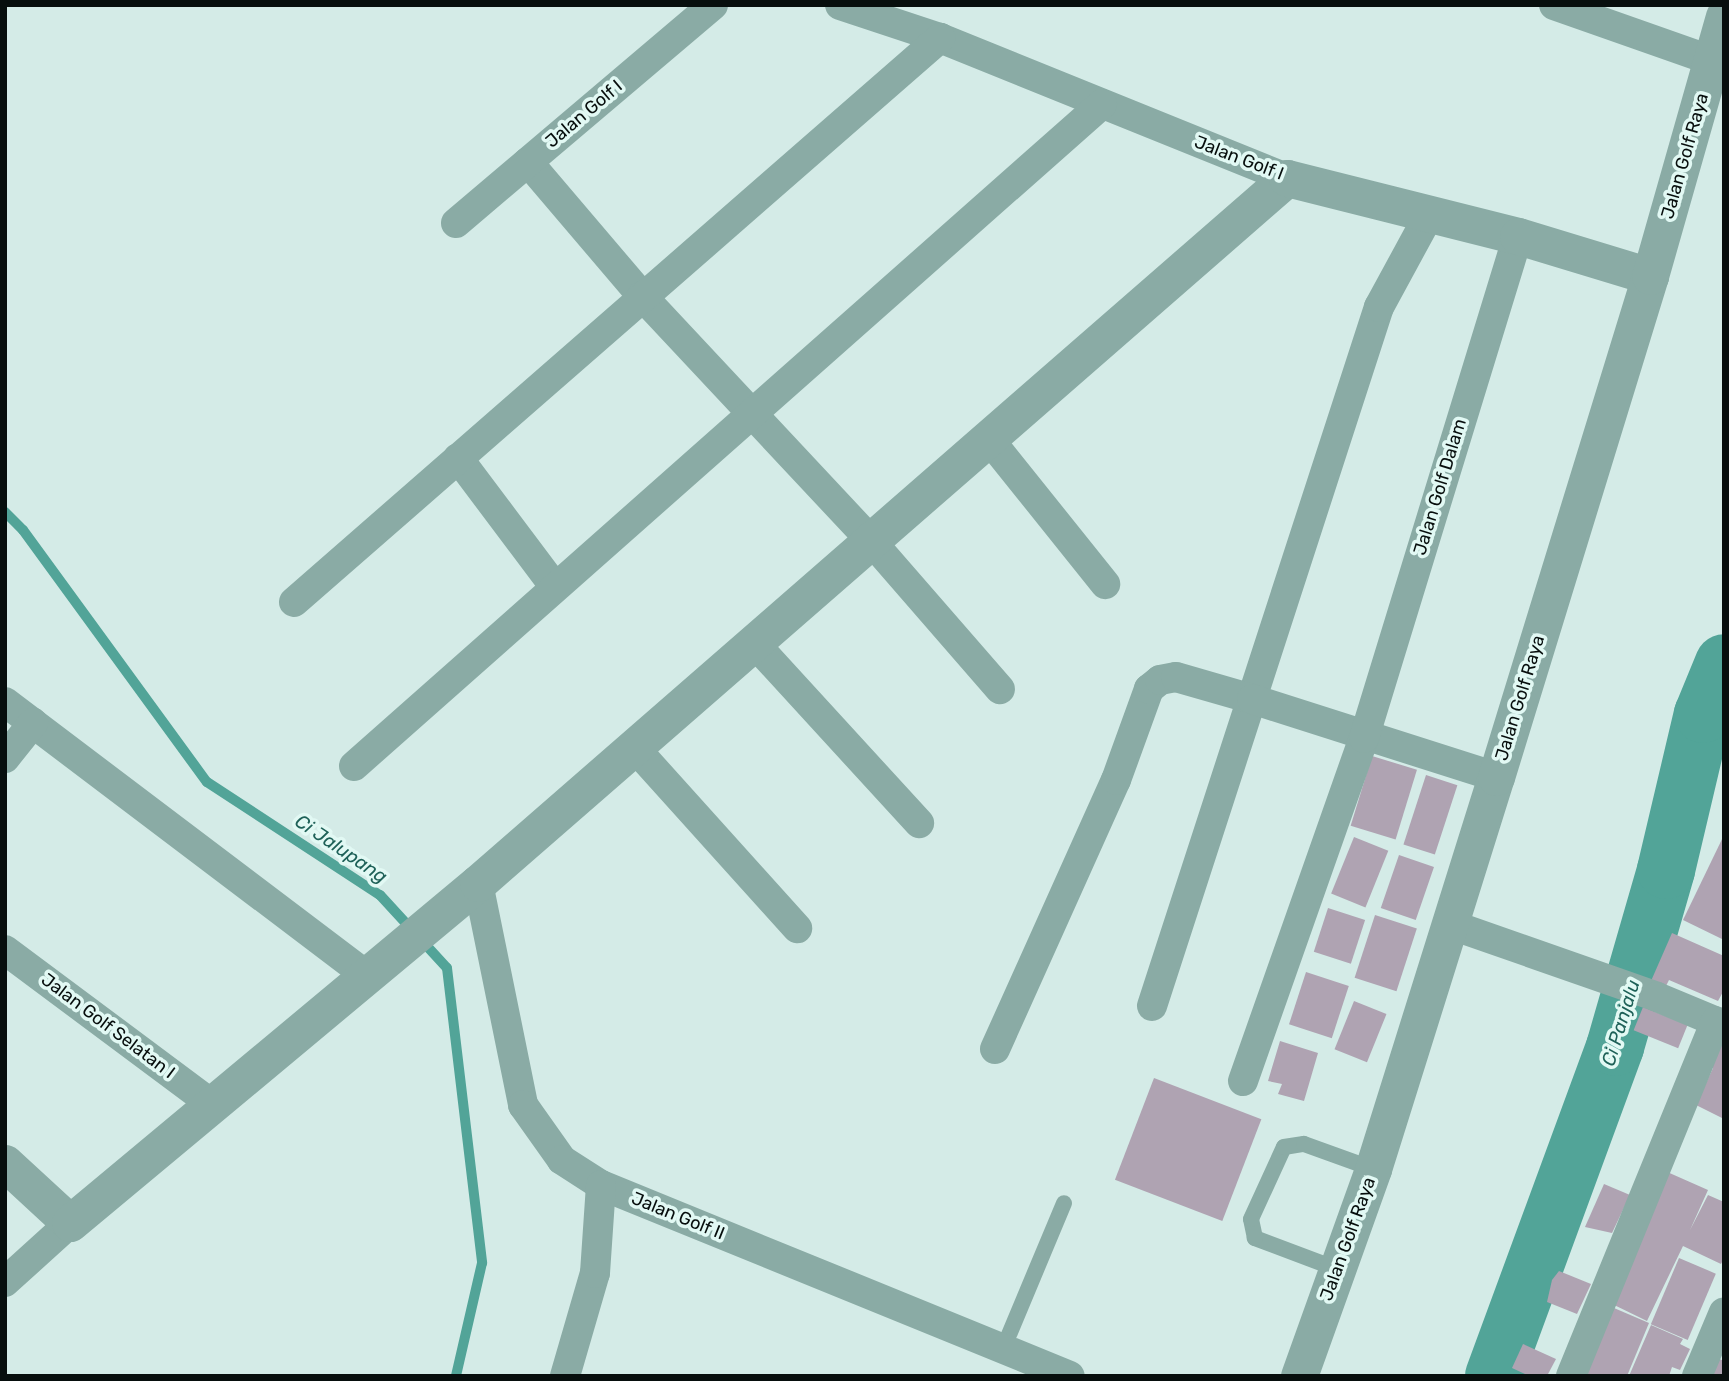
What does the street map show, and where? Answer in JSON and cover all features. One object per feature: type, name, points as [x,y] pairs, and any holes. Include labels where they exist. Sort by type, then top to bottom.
[{"type":"street","name":"Jalan Golf I","points":[[456,223],[713,5]]},
{"type":"street","name":"Jalan Golf I","points":[[839,5],[940,38],[1287,178],[1518,236],[1650,276]]},
{"type":"street","points":[[1554,5],[1713,61]]},
{"type":"street","name":"Jalan Golf Raya","points":[[1299,1376],[1373,1169],[1496,777],[1650,276],[1724,16]]},
{"type":"street","points":[[294,602],[940,38]]},
{"type":"street","points":[[354,766],[750,412],[1102,104]]},
{"type":"street","points":[[528,162],[642,296],[872,542],[1000,689]]},
{"type":"street","points":[[5,1282],[210,1103],[368,977],[478,883],[1287,178]]},
{"type":"street","points":[[1152,1006],[1379,307],[1429,215]]},
{"type":"street","name":"Jalan Golf Dalam","points":[[1243,1081],[1364,738],[1518,236]]},
{"type":"street","points":[[989,439],[1105,583]]},
{"type":"street","points":[[458,458],[555,587]]},
{"type":"street","points":[[755,644],[919,823]]},
{"type":"street","points":[[995,1049],[1116,780],[1149,688],[1160,680],[1175,677],[1252,699],[1364,738],[1496,777]]},
{"type":"street","points":[[5,702],[368,977]]},
{"type":"street","points":[[5,758],[33,723]]},
{"type":"street","points":[[634,747],[797,928]]},
{"type":"street","name":"Jalan Golf II","points":[[478,883],[523,1105],[562,1160],[601,1185],[1063,1374]]},
{"type":"street","points":[[1449,924],[1657,997],[1720,1023],[1571,1376]]},
{"type":"street","name":"Jalan Golf Selatan I","points":[[5,950],[210,1103]]},
{"type":"street","points":[[5,1163],[70,1223]]},
{"type":"street","points":[[565,1376],[595,1273],[601,1185]]},
{"type":"street","points":[[1697,1376],[1724,1312]]},
{"type":"lane","points":[[1338,1269],[1255,1238],[1251,1219],[1284,1147],[1304,1144],[1373,1169]]},
{"type":"lane","points":[[1003,1349],[1064,1202]]},
{"type":"building","points":[[1372,756],[1417,770],[1396,840],[1351,826]]},
{"type":"building","points":[[1426,775],[1457,785],[1435,855],[1403,844]]},
{"type":"building","points":[[1724,835],[1724,940],[1683,920]]},
{"type":"building","points":[[1354,837],[1388,851],[1365,907],[1331,894]]},
{"type":"building","points":[[1399,855],[1434,867],[1416,920],[1381,908]]},
{"type":"building","points":[[1328,908],[1365,920],[1351,964],[1314,952]]},
{"type":"building","points":[[1375,915],[1417,929],[1396,991],[1355,978]]},
{"type":"building","points":[[1672,933],[1724,956],[1724,990],[1718,1001],[1669,980],[1665,988],[1651,981]]},
{"type":"building","points":[[1306,972],[1349,986],[1332,1038],[1289,1024]]},
{"type":"building","points":[[1354,1001],[1386,1014],[1367,1062],[1335,1049]]},
{"type":"building","points":[[1643,1007],[1688,1025],[1678,1048],[1634,1030]]},
{"type":"building","points":[[1724,1039],[1724,1119],[1696,1105],[1713,1068],[1704,1064]]},
{"type":"building","points":[[1280,1041],[1318,1053],[1304,1101],[1278,1094],[1282,1084],[1268,1081]]},
{"type":"building","points":[[1154,1078],[1261,1119],[1222,1221],[1115,1180]]},
{"type":"building","points":[[1665,1171],[1708,1190],[1690,1230],[1708,1195],[1724,1202],[1724,1258],[1721,1264],[1683,1246],[1647,1321],[1608,1302]]},
{"type":"building","points":[[1604,1184],[1630,1195],[1612,1233],[1585,1227]]},
{"type":"building","points":[[1679,1258],[1716,1274],[1688,1340],[1651,1324]]},
{"type":"building","points":[[1559,1271],[1591,1284],[1577,1314],[1547,1302],[1552,1280]]},
{"type":"building","points":[[1614,1308],[1649,1323],[1627,1376],[1591,1376],[1578,1370]]},
{"type":"building","points":[[1651,1325],[1683,1339],[1680,1344],[1690,1349],[1680,1370],[1672,1367],[1669,1376],[1629,1376]]},
{"type":"building","points":[[1523,1344],[1556,1359],[1547,1376],[1529,1376],[1512,1368]]},
{"type":"building","points":[[1710,1355],[1724,1361],[1724,1376],[1702,1376]]},
{"type":"waterway","name":"Ci Jalupang","points":[[5,512],[23,530],[207,782],[380,895],[447,968],[482,1263],[456,1376]]},
{"type":"waterway","name":"Ci Panjalu","points":[[1494,1376],[1615,1047],[1666,870],[1703,714],[1724,663]]}]
